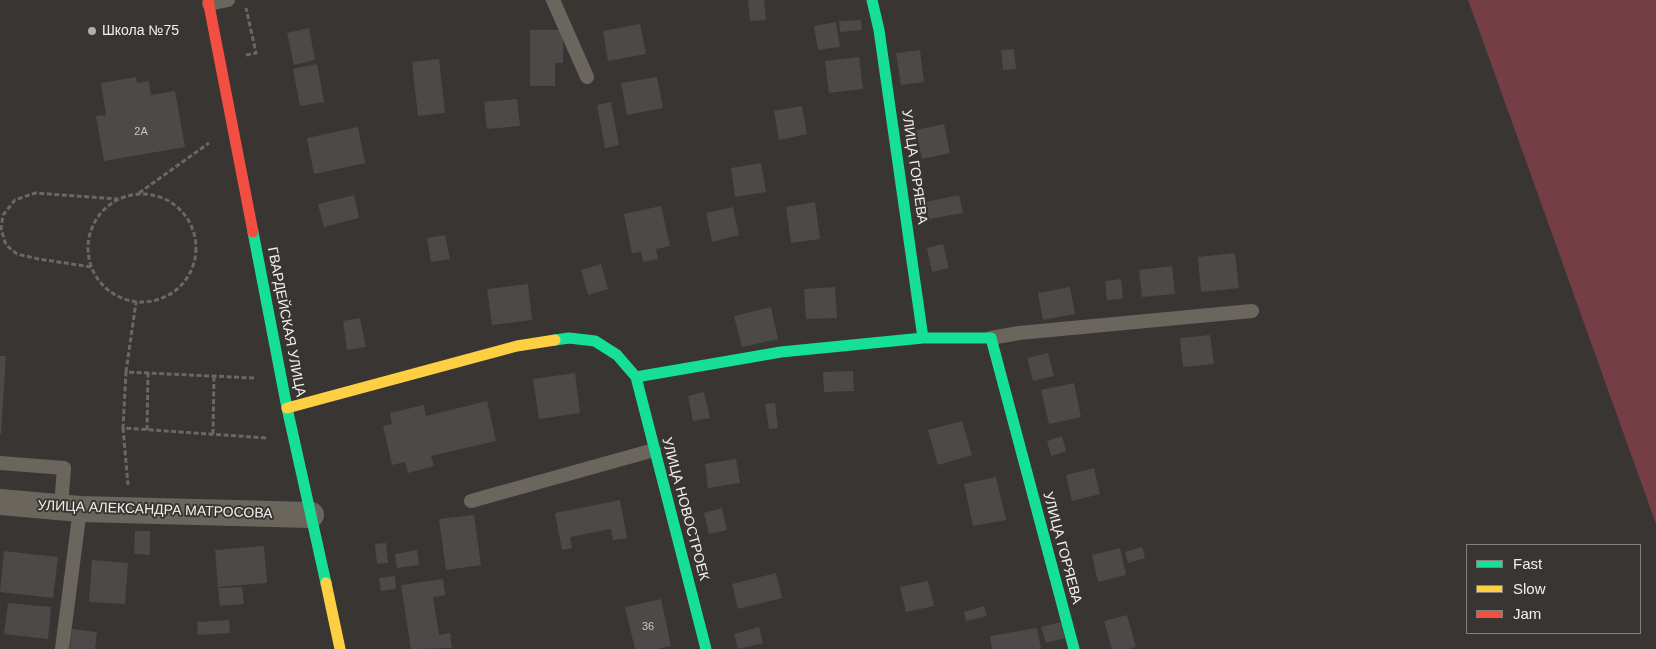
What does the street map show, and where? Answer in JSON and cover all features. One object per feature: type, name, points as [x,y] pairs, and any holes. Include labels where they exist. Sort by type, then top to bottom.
[{"type":"street","name":"УЛИЦА ГОРЯЕВА","points":[[872,0],[879,30],[923,338]]},
{"type":"street","name":"ГВАРДЕЙСКАЯ УЛИЦА","points":[[208,2],[288,408],[340,649]]},
{"type":"street","points":[[288,408],[517,346],[569,338],[595,342],[617,355],[636,377],[781,352],[923,338],[991,338]]},
{"type":"street","name":"УЛИЦА ГОРЯЕВА","points":[[991,338],[1074,649]]},
{"type":"street","name":"УЛИЦА НОВОСТРОЕК","points":[[636,377],[706,649]]},
{"type":"street","name":"УЛИЦА АЛЕКСАНДРА МАТРОСОВА","points":[[0,502],[70,508],[311,515]]},
{"type":"lane","points":[[208,2],[228,0]]},
{"type":"lane","points":[[553,0],[587,77]]},
{"type":"lane","points":[[991,338],[1018,333],[1252,311]]},
{"type":"lane","points":[[471,501],[654,450]]},
{"type":"lane","points":[[0,463],[64,468],[70,508],[62,649]]},
{"type":"path","points":[[138,194],[214,140]]},
{"type":"path","points":[[91,267],[17,254],[6,245],[1,229],[3,215],[15,200],[35,193],[119,199],[138,194],[158,196],[176,205],[189,220],[196,239],[195,259],[188,278],[174,292],[156,301],[136,302],[116,296],[101,284],[91,267],[88,247],[92,227],[103,210],[119,199]]},
{"type":"path","points":[[130,510],[123,428],[126,372],[136,302]]},
{"type":"path","points":[[126,372],[262,378]]},
{"type":"path","points":[[147,430],[148,373]]},
{"type":"path","points":[[213,434],[214,376]]},
{"type":"path","points":[[123,428],[274,438]]},
{"type":"shaded area","points":[[1468,0],[1656,0],[1656,524],[1474,16]]},
{"type":"building","points":[[748,0],[764,0],[766,20],[750,21]]},
{"type":"building","points":[[861,20],[862,30],[840,32],[839,21]]},
{"type":"building","points":[[836,22],[840,47],[818,50],[814,26]]},
{"type":"building","points":[[640,24],[646,54],[608,61],[603,31]]},
{"type":"building","points":[[309,28],[315,60],[294,65],[287,33]]},
{"type":"building","points":[[530,30],[563,30],[563,63],[555,63],[555,86],[530,86]]},
{"type":"building","points":[[1014,49],[1016,69],[1003,70],[1001,50]]},
{"type":"building","points":[[920,50],[924,82],[901,85],[896,53]]},
{"type":"building","points":[[859,57],[863,89],[829,93],[825,61]]},
{"type":"building","points":[[439,59],[445,113],[418,116],[412,62]]},
{"type":"building","points":[[317,64],[324,102],[300,106],[293,69]]},
{"type":"building","points":[[136,77],[137,83],[149,81],[151,95],[175,91],[185,147],[104,161],[96,116],[106,115],[101,83]]},
{"type":"building","points":[[657,77],[663,108],[627,115],[621,83]]},
{"type":"building","points":[[517,99],[520,126],[487,129],[484,102]]},
{"type":"building","points":[[611,102],[619,145],[605,148],[597,105]]},
{"type":"building","points":[[802,106],[807,134],[779,140],[774,111]]},
{"type":"building","points":[[944,124],[950,153],[922,159],[916,130]]},
{"type":"building","points":[[358,127],[365,163],[314,174],[307,138]]},
{"type":"building","points":[[761,163],[766,192],[735,197],[731,168]]},
{"type":"building","points":[[354,195],[359,218],[324,227],[318,204]]},
{"type":"building","points":[[959,195],[963,213],[929,219],[926,202]]},
{"type":"building","points":[[815,202],[820,239],[791,243],[786,207]]},
{"type":"building","points":[[661,206],[670,246],[656,249],[658,259],[643,262],[641,252],[632,253],[624,214]]},
{"type":"building","points":[[733,207],[739,235],[712,242],[706,213]]},
{"type":"building","points":[[445,235],[450,259],[431,262],[427,238]]},
{"type":"building","points":[[943,244],[949,268],[932,272],[927,248]]},
{"type":"building","points":[[1235,253],[1239,288],[1201,292],[1198,257]]},
{"type":"building","points":[[601,264],[608,289],[588,295],[581,270]]},
{"type":"building","points":[[1172,266],[1175,294],[1142,297],[1139,270]]},
{"type":"building","points":[[1121,279],[1123,299],[1107,300],[1105,281]]},
{"type":"building","points":[[528,284],[532,320],[492,325],[487,289]]},
{"type":"building","points":[[835,287],[837,318],[806,319],[804,289]]},
{"type":"building","points":[[1070,287],[1075,314],[1043,320],[1038,293]]},
{"type":"building","points":[[771,307],[778,339],[742,347],[734,316]]},
{"type":"building","points":[[360,318],[366,347],[347,350],[343,321]]},
{"type":"building","points":[[1210,335],[1214,364],[1183,367],[1180,338]]},
{"type":"building","points":[[1048,353],[1054,376],[1033,381],[1027,358]]},
{"type":"building","points":[[0,356],[6,356],[1,434],[0,434]]},
{"type":"building","points":[[853,371],[854,391],[824,392],[823,372]]},
{"type":"building","points":[[575,373],[580,413],[539,419],[533,379]]},
{"type":"building","points":[[1074,383],[1081,417],[1049,424],[1041,390]]},
{"type":"building","points":[[704,392],[710,418],[693,421],[688,396]]},
{"type":"building","points":[[487,401],[496,441],[431,456],[434,466],[408,473],[405,462],[392,465],[383,426],[392,424],[390,413],[424,405],[426,416]]},
{"type":"building","points":[[775,403],[778,428],[769,429],[765,404]]},
{"type":"building","points":[[962,421],[972,455],[938,465],[928,430]]},
{"type":"building","points":[[1062,436],[1066,451],[1051,456],[1047,441]]},
{"type":"building","points":[[736,459],[740,483],[708,488],[705,464]]},
{"type":"building","points":[[1094,468],[1100,494],[1072,501],[1066,475]]},
{"type":"building","points":[[996,477],[1006,520],[973,526],[964,484]]},
{"type":"building","points":[[620,500],[627,538],[613,540],[611,529],[570,537],[572,548],[562,550],[555,513]]},
{"type":"building","points":[[722,508],[727,530],[709,534],[704,513]]},
{"type":"building","points":[[474,515],[481,565],[446,570],[439,519]]},
{"type":"building","points":[[135,531],[150,531],[150,555],[134,554]]},
{"type":"building","points":[[386,543],[388,563],[377,564],[375,544]]},
{"type":"building","points":[[264,546],[267,583],[218,587],[215,550]]},
{"type":"building","points":[[1142,547],[1145,558],[1128,563],[1125,552]]},
{"type":"building","points":[[1120,548],[1126,575],[1098,582],[1092,555]]},
{"type":"building","points":[[417,550],[419,565],[397,568],[395,554]]},
{"type":"building","points":[[4,551],[58,557],[53,598],[0,592]]},
{"type":"building","points":[[92,560],[128,563],[125,604],[89,602]]},
{"type":"building","points":[[776,573],[782,598],[738,609],[732,584]]},
{"type":"building","points":[[395,576],[396,589],[381,591],[379,578]]},
{"type":"building","points":[[443,579],[445,595],[433,597],[439,635],[450,633],[452,648],[411,649],[401,585]]},
{"type":"building","points":[[928,581],[934,606],[906,612],[900,587]]},
{"type":"building","points":[[242,587],[244,604],[220,606],[218,588]]},
{"type":"building","points":[[661,599],[671,646],[657,649],[635,649],[625,607]]},
{"type":"building","points":[[8,603],[51,607],[48,639],[4,634]]},
{"type":"building","points":[[984,606],[987,616],[966,621],[964,612]]},
{"type":"building","points":[[1127,615],[1136,647],[1112,649],[1104,621]]},
{"type":"building","points":[[229,620],[230,633],[198,635],[197,622]]},
{"type":"building","points":[[1061,622],[1065,638],[1046,643],[1041,627]]},
{"type":"building","points":[[759,627],[763,643],[738,649],[734,634]]},
{"type":"building","points":[[1037,628],[1041,649],[992,649],[990,636]]},
{"type":"building","points":[[72,629],[97,632],[95,649],[70,649]]},
{"type":"traffic: fast","points":[[872,0],[879,30],[923,338]]},
{"type":"traffic: fast","points":[[253,232],[287,408],[326,583]]},
{"type":"traffic: fast","points":[[555,340],[569,338],[595,341],[617,355],[636,377],[706,649]]},
{"type":"traffic: fast","points":[[636,377],[781,352],[923,338],[991,338],[1074,649]]},
{"type":"traffic: slow","points":[[287,408],[517,346],[555,340]]},
{"type":"traffic: slow","points":[[326,583],[340,649]]},
{"type":"traffic: jam","points":[[208,0],[253,232]]},
{"type":"place","name":"Школа №75","points":[[92,31]]}]
